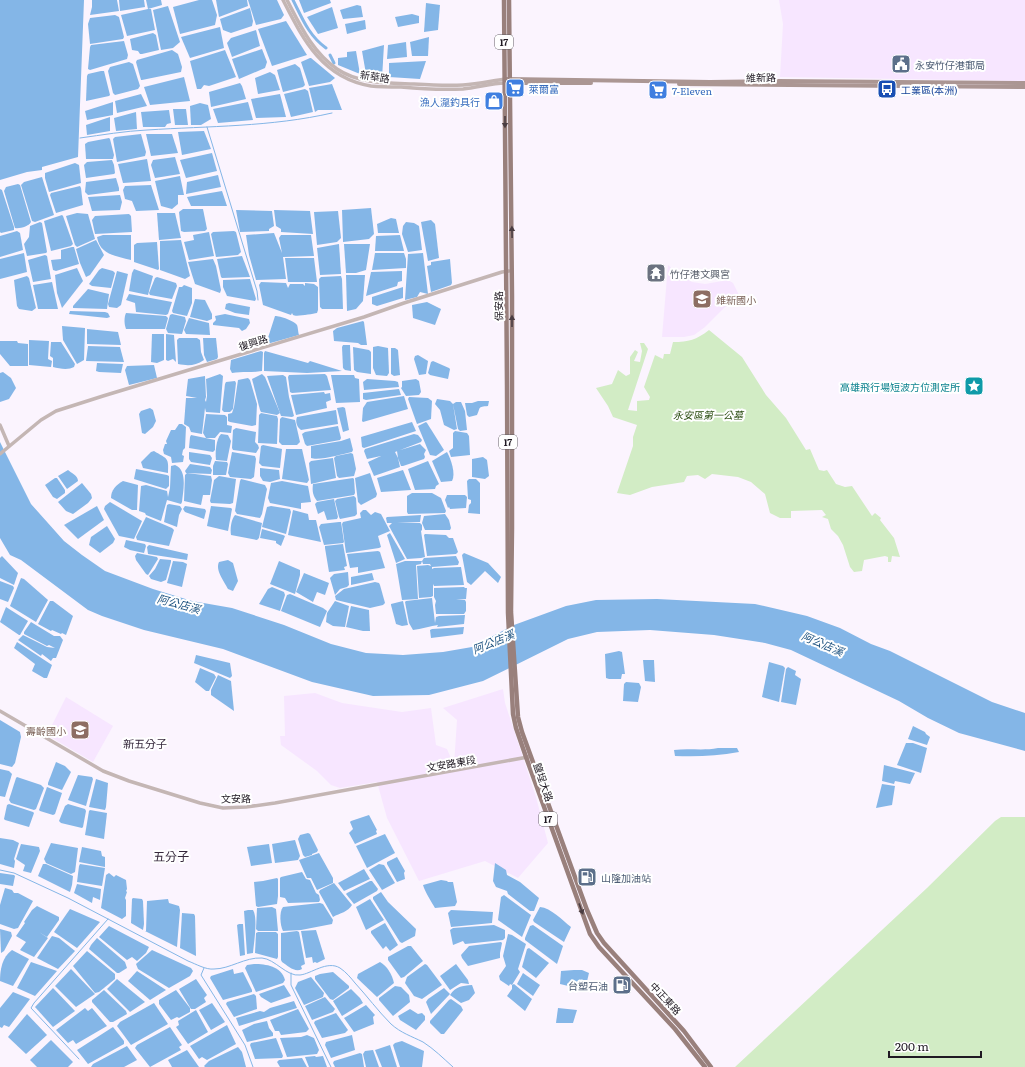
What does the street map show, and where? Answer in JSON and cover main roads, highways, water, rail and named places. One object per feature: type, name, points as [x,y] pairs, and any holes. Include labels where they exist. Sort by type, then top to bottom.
[{"type":"main road","name":"保安路","points":[[504,0],[508,81],[512,271],[512,528],[509,612]]},
{"type":"main road","name":"保安路","points":[[508,0],[506,271],[509,612]]},
{"type":"main road","name":"維新路","points":[[508,81],[620,82],[710,85],[1016,85]]},
{"type":"main road","points":[[1016,85],[1025,83]]},
{"type":"main road","points":[[1016,85],[1025,87]]},
{"type":"main road","name":"鹽埕大路","points":[[509,612],[513,685],[518,717],[528,757],[570,871],[590,934],[599,947]]},
{"type":"main road","name":"鹽埕大路","points":[[570,871],[596,934],[604,943]]},
{"type":"main road","name":"中正東路","points":[[604,943],[684,1031],[711,1067]]},
{"type":"main road","name":"中正東路","points":[[599,947],[675,1029],[705,1067]]},
{"type":"water","points":[[0,0],[84,0],[78,157],[42,167],[42,170],[27,172],[0,180]]},
{"type":"water","points":[[92,0],[117,0],[119,11],[90,15]]},
{"type":"water","points":[[119,0],[144,0],[145,7],[120,11]]},
{"type":"water","points":[[146,0],[161,0],[162,5],[148,9]]},
{"type":"water","points":[[199,0],[212,0],[217,15],[215,25],[180,34],[173,7]]},
{"type":"water","points":[[216,0],[247,0],[248,6],[219,17]]},
{"type":"water","points":[[248,0],[277,0],[284,15],[281,19],[256,25]]},
{"type":"water","points":[[299,0],[330,0],[331,3],[304,13]]},
{"type":"water","points":[[426,3],[440,5],[438,30],[424,32]]},
{"type":"water","points":[[357,5],[361,6],[363,17],[343,19],[340,10]]},
{"type":"water","points":[[168,6],[180,42],[173,48],[161,50],[153,10]]},
{"type":"water","points":[[332,7],[338,28],[318,34],[307,17]]},
{"type":"water","points":[[250,8],[253,21],[252,26],[231,33],[223,30],[220,19]]},
{"type":"water","points":[[151,9],[155,30],[127,36],[121,15]]},
{"type":"water","points":[[412,14],[419,16],[419,23],[398,27],[395,17]]},
{"type":"water","points":[[115,15],[119,17],[124,37],[123,39],[90,44],[88,24],[90,18]]},
{"type":"water","points":[[365,20],[366,29],[347,34],[345,24]]},
{"type":"water","points":[[286,21],[307,55],[272,66],[258,29]]},
{"type":"water","points":[[220,27],[224,48],[190,58],[181,37]]},
{"type":"water","points":[[256,30],[260,46],[232,57],[227,43],[231,38]]},
{"type":"water","points":[[153,33],[156,35],[159,50],[140,54],[138,51],[132,50],[130,39]]},
{"type":"water","points":[[429,37],[428,56],[412,56],[410,42]]},
{"type":"water","points":[[124,41],[128,55],[127,59],[90,70],[88,69],[91,45]]},
{"type":"water","points":[[406,42],[407,57],[387,59],[388,45]]},
{"type":"water","points":[[384,45],[382,78],[366,74],[362,51]]},
{"type":"water","points":[[262,49],[267,62],[265,68],[239,79],[232,59]]},
{"type":"water","points":[[172,50],[178,54],[182,67],[181,72],[141,80],[136,62],[137,60]]},
{"type":"water","points":[[225,50],[236,77],[209,86],[204,85],[201,89],[197,89],[190,61]]},
{"type":"water","points":[[356,51],[360,74],[338,65],[338,58],[347,57],[347,52]]},
{"type":"water","points":[[310,58],[335,78],[330,82],[309,86],[301,62]]},
{"type":"water","points":[[426,61],[420,79],[389,77],[389,63]]},
{"type":"water","points":[[129,62],[133,64],[140,86],[138,89],[115,95],[113,93],[108,71],[110,67]]},
{"type":"water","points":[[295,64],[300,68],[305,85],[303,87],[283,92],[277,70]]},
{"type":"water","points":[[104,71],[110,95],[86,101],[88,74]]},
{"type":"water","points":[[270,72],[275,75],[280,90],[258,94],[255,78]]},
{"type":"water","points":[[184,77],[190,101],[150,105],[144,87]]},
{"type":"water","points":[[240,83],[246,99],[211,107],[209,92]]},
{"type":"water","points":[[332,84],[342,110],[318,110],[315,112],[309,88]]},
{"type":"water","points":[[305,89],[308,91],[313,112],[291,117],[284,94]]},
{"type":"water","points":[[141,94],[147,106],[117,113],[115,101]]},
{"type":"water","points":[[280,94],[286,117],[256,118],[251,99]]},
{"type":"water","points":[[113,102],[113,115],[87,120],[85,111]]},
{"type":"water","points":[[248,102],[253,120],[218,123],[213,109]]},
{"type":"water","points":[[200,103],[208,105],[211,119],[201,125],[191,125],[190,106]]},
{"type":"water","points":[[173,109],[186,109],[188,125],[175,125]]},
{"type":"water","points":[[169,110],[171,123],[167,124],[165,127],[143,127],[141,112]]},
{"type":"water","points":[[136,112],[137,129],[116,131],[114,118]]},
{"type":"water","points":[[110,117],[110,131],[87,135],[86,125]]},
{"type":"water","points":[[204,131],[211,149],[182,155],[178,132]]},
{"type":"water","points":[[141,134],[146,152],[145,156],[117,162],[113,139],[115,137]]},
{"type":"water","points":[[146,134],[172,134],[178,153],[151,156]]},
{"type":"water","points":[[109,138],[114,155],[113,159],[86,159],[85,144],[88,142]]},
{"type":"water","points":[[212,153],[217,171],[186,178],[180,160]]},
{"type":"water","points":[[175,157],[180,174],[155,178],[151,165],[153,160]]},
{"type":"water","points":[[147,159],[151,181],[123,183],[118,164]]},
{"type":"water","points":[[112,160],[114,165],[114,174],[86,178],[84,165],[87,162]]},
{"type":"water","points":[[75,163],[79,165],[81,183],[49,192],[45,173]]},
{"type":"water","points":[[218,175],[221,187],[186,194],[187,182]]},
{"type":"water","points":[[180,176],[184,195],[178,195],[178,204],[172,209],[161,206],[155,181]]},
{"type":"water","points":[[42,177],[54,215],[35,222],[32,221],[21,185],[24,182]]},
{"type":"water","points":[[116,178],[119,191],[88,195],[85,192],[86,182]]},
{"type":"water","points":[[18,184],[20,185],[31,222],[22,228],[15,228],[4,191],[6,187]]},
{"type":"water","points":[[151,185],[159,210],[136,211],[132,201],[125,199],[123,190],[125,186]]},
{"type":"water","points":[[80,186],[83,205],[56,213],[50,195],[51,193]]},
{"type":"water","points":[[0,189],[2,190],[14,227],[14,230],[1,233],[0,232]]},
{"type":"water","points":[[222,191],[227,206],[191,206],[187,197]]},
{"type":"water","points":[[120,195],[122,202],[120,210],[92,211],[88,197]]},
{"type":"water","points":[[371,208],[374,234],[369,239],[343,242],[342,210]]},
{"type":"water","points":[[183,209],[203,209],[207,229],[205,231],[181,231],[179,212]]},
{"type":"water","points":[[236,210],[272,211],[274,226],[269,229],[269,231],[240,232]]},
{"type":"water","points":[[274,210],[310,211],[313,234],[281,232],[281,229],[276,226]]},
{"type":"water","points":[[338,211],[341,238],[337,242],[317,245],[314,212]]},
{"type":"water","points":[[77,213],[88,214],[95,239],[77,247],[75,245],[66,216]]},
{"type":"water","points":[[157,213],[175,213],[181,238],[159,240]]},
{"type":"water","points":[[129,214],[131,216],[132,232],[95,234],[92,220],[95,216]]},
{"type":"water","points":[[62,215],[73,244],[71,246],[51,251],[44,221]]},
{"type":"water","points":[[391,218],[396,219],[399,233],[378,233],[377,224]]},
{"type":"water","points":[[431,220],[435,224],[439,258],[428,261],[421,222]]},
{"type":"water","points":[[40,222],[42,223],[47,252],[27,256],[24,244],[29,237],[30,226]]},
{"type":"water","points":[[406,222],[414,223],[419,226],[422,250],[408,252],[402,234],[403,226]]},
{"type":"water","points":[[17,231],[20,233],[23,250],[0,257],[0,236]]},
{"type":"water","points":[[209,232],[214,256],[189,260],[184,242],[194,240],[193,235]]},
{"type":"water","points":[[213,232],[236,232],[241,252],[238,255],[216,257],[211,234]]},
{"type":"water","points":[[274,233],[282,253],[279,238],[281,235],[311,235],[314,256],[283,257],[286,279],[256,280],[249,255],[246,235]]},
{"type":"water","points":[[103,235],[131,235],[131,260],[114,256],[101,248],[97,237]]},
{"type":"water","points":[[400,235],[404,251],[375,251],[376,236]]},
{"type":"water","points":[[96,240],[104,255],[90,275],[86,277],[76,249]]},
{"type":"water","points":[[181,240],[190,276],[185,279],[160,270],[160,241]]},
{"type":"water","points":[[157,242],[158,270],[134,262],[134,245],[137,243]]},
{"type":"water","points":[[339,244],[341,274],[320,275],[317,248]]},
{"type":"water","points":[[344,244],[370,244],[366,270],[356,273],[346,273]]},
{"type":"water","points":[[74,247],[79,264],[56,271],[53,270],[51,260],[61,259],[61,250]]},
{"type":"water","points":[[24,253],[27,272],[0,279],[0,259]]},
{"type":"water","points":[[375,253],[404,253],[406,268],[372,270]]},
{"type":"water","points":[[423,253],[428,294],[420,292],[417,297],[405,300],[408,254]]},
{"type":"water","points":[[45,255],[47,256],[51,279],[33,282],[28,260]]},
{"type":"water","points":[[242,256],[250,277],[222,278],[217,259]]},
{"type":"water","points":[[285,258],[314,258],[317,282],[288,282]]},
{"type":"water","points":[[213,259],[221,290],[220,293],[195,284],[188,262]]},
{"type":"water","points":[[450,259],[451,285],[431,292],[427,266],[431,265],[431,262]]},
{"type":"water","points":[[77,268],[83,281],[62,308],[57,293],[55,275]]},
{"type":"water","points":[[102,268],[115,273],[111,288],[92,286],[89,284]]},
{"type":"water","points":[[134,269],[153,276],[148,295],[129,291]]},
{"type":"water","points":[[117,271],[128,274],[121,305],[117,308],[109,307],[108,304]]},
{"type":"water","points":[[402,271],[402,281],[398,282],[397,286],[366,296],[371,272]]},
{"type":"water","points":[[346,275],[365,275],[363,301],[356,309],[347,311]]},
{"type":"water","points":[[27,276],[29,278],[36,308],[32,311],[19,309],[17,306],[14,280]]},
{"type":"water","points":[[341,276],[343,309],[322,309],[320,307],[319,279],[321,277]]},
{"type":"water","points":[[157,277],[176,283],[177,286],[172,299],[150,295],[149,293],[155,278]]},
{"type":"water","points":[[250,279],[256,299],[255,301],[227,296],[223,287],[223,280]]},
{"type":"water","points":[[52,282],[58,309],[38,309],[33,285]]},
{"type":"water","points":[[261,282],[286,283],[288,288],[290,284],[303,284],[305,286],[305,283],[314,284],[318,287],[317,313],[297,316],[293,315],[292,313],[291,315],[263,305],[259,285]]},
{"type":"water","points":[[184,285],[192,288],[192,303],[187,316],[173,313],[172,311],[179,287]]},
{"type":"water","points":[[403,287],[403,298],[377,306],[372,304],[372,297]]},
{"type":"water","points":[[88,289],[109,294],[107,309],[73,308],[73,306]]},
{"type":"water","points":[[129,294],[172,302],[168,314],[136,312],[135,303],[126,300]]},
{"type":"water","points":[[195,299],[205,300],[212,314],[212,319],[207,321],[190,317]]},
{"type":"water","points":[[427,302],[441,309],[435,325],[413,318],[412,305]]},
{"type":"water","points":[[229,303],[250,307],[249,315],[235,313],[225,309],[226,304]]},
{"type":"water","points":[[70,311],[105,312],[108,313],[110,317],[107,318],[69,314]]},
{"type":"water","points":[[126,313],[166,316],[168,318],[165,329],[126,329],[124,321]]},
{"type":"water","points":[[172,314],[185,317],[186,321],[182,334],[168,333],[166,329],[170,315]]},
{"type":"water","points":[[225,314],[249,319],[250,323],[246,329],[242,331],[239,328],[213,325],[216,320],[215,316]]},
{"type":"water","points":[[275,316],[296,323],[299,335],[267,344]]},
{"type":"water","points":[[189,318],[209,323],[210,335],[186,334],[184,330]]},
{"type":"water","points":[[363,321],[367,345],[334,341],[333,331],[337,328]]},
{"type":"water","points":[[62,326],[85,328],[84,360],[77,364],[63,340]]},
{"type":"water","points":[[87,329],[118,332],[121,345],[87,344]]},
{"type":"water","points":[[152,334],[164,334],[164,360],[157,363],[151,362]]},
{"type":"water","points":[[166,334],[174,335],[176,362],[173,359],[168,361],[166,360]]},
{"type":"water","points":[[179,338],[197,338],[200,340],[201,352],[204,360],[191,365],[178,364],[177,340]]},
{"type":"water","points":[[203,338],[216,338],[217,359],[207,362],[204,355]]},
{"type":"water","points":[[29,340],[49,341],[48,359],[52,361],[51,367],[29,365]]},
{"type":"water","points":[[0,341],[17,341],[18,343],[28,344],[28,366],[10,366],[0,354]]},
{"type":"water","points":[[51,342],[61,342],[75,364],[74,367],[64,369],[53,367],[53,358],[50,356]]},
{"type":"water","points":[[343,345],[350,345],[351,371],[343,368]]},
{"type":"water","points":[[88,346],[120,347],[124,362],[86,361]]},
{"type":"water","points":[[378,346],[388,348],[389,373],[387,376],[376,375],[373,368],[373,347]]},
{"type":"water","points":[[353,347],[369,350],[371,352],[371,374],[357,372],[354,370]]},
{"type":"water","points":[[391,348],[398,350],[400,375],[394,376],[391,374]]},
{"type":"water","points":[[261,351],[263,352],[262,371],[232,373],[230,369],[231,360]]},
{"type":"water","points":[[265,351],[308,363],[310,361],[342,371],[307,373],[264,371]]},
{"type":"water","points":[[418,355],[428,361],[426,374],[419,375],[414,359],[415,356]]},
{"type":"water","points":[[433,361],[450,369],[448,379],[430,375],[428,373],[431,362]]},
{"type":"water","points":[[97,363],[123,364],[121,373],[96,371]]},
{"type":"water","points":[[154,365],[157,378],[129,385],[125,370],[127,366]]},
{"type":"water","points":[[3,372],[11,378],[16,388],[9,399],[0,402],[0,373]]},
{"type":"water","points":[[220,374],[223,376],[220,413],[206,412],[205,408],[202,434],[191,432],[189,427],[184,424],[186,398],[197,398],[186,396],[188,379],[205,376],[206,402],[207,396],[206,379]]},
{"type":"water","points":[[262,374],[265,377],[280,413],[277,415],[261,412],[260,410],[252,379]]},
{"type":"water","points":[[325,374],[331,390],[290,392],[289,375]]},
{"type":"water","points":[[283,375],[286,377],[294,416],[292,417],[281,416],[267,376]]},
{"type":"water","points":[[331,375],[354,375],[355,378],[359,379],[360,402],[336,403]]},
{"type":"water","points":[[248,378],[250,380],[257,404],[256,425],[252,426],[228,421],[228,414],[232,413],[234,407],[238,380]]},
{"type":"water","points":[[367,379],[395,381],[398,382],[399,387],[364,390],[363,382]]},
{"type":"water","points":[[416,379],[419,381],[421,392],[419,395],[406,396],[401,388],[402,381]]},
{"type":"water","points":[[235,381],[233,409],[230,412],[224,412],[222,410],[225,384],[226,382]]},
{"type":"water","points":[[399,389],[401,395],[366,400],[363,399],[363,393]]},
{"type":"water","points":[[324,392],[325,394],[330,393],[331,400],[326,402],[327,408],[296,415],[291,395]]},
{"type":"water","points":[[404,396],[408,409],[363,422],[362,421],[363,408],[367,402]]},
{"type":"water","points":[[409,397],[428,398],[432,401],[431,419],[417,424],[408,399]]},
{"type":"water","points":[[437,399],[450,401],[453,404],[457,429],[454,430],[444,425],[440,410],[435,404]]},
{"type":"water","points":[[489,401],[488,406],[481,407],[477,415],[469,417],[467,415],[465,403]]},
{"type":"water","points":[[456,402],[461,402],[465,411],[467,430],[460,431],[458,429],[453,404]]},
{"type":"water","points":[[150,408],[153,410],[156,421],[153,427],[145,434],[142,433],[139,414],[141,411]]},
{"type":"water","points":[[337,408],[345,408],[349,430],[343,432]]},
{"type":"water","points":[[336,410],[338,424],[301,430],[298,427],[296,421],[297,417]]},
{"type":"water","points":[[261,413],[277,416],[277,444],[258,443],[259,415]]},
{"type":"water","points":[[206,414],[225,415],[227,417],[227,425],[232,426],[231,433],[220,432],[215,438],[206,438],[203,433]]},
{"type":"water","points":[[282,417],[295,420],[300,442],[297,445],[282,445],[279,442],[280,419]]},
{"type":"water","points":[[412,422],[416,431],[364,448],[362,447],[361,437]]},
{"type":"water","points":[[426,422],[444,450],[436,456],[430,455],[418,426]]},
{"type":"water","points":[[179,424],[186,427],[185,448],[182,455],[184,456],[183,462],[172,463],[171,457],[164,454],[163,450],[165,444],[167,444],[166,441],[171,430],[175,430]]},
{"type":"water","points":[[338,426],[341,438],[340,440],[307,446],[305,444],[302,434],[305,432]]},
{"type":"water","points":[[236,428],[256,432],[255,442],[259,448],[256,453],[233,450],[233,430]]},
{"type":"water","points":[[455,431],[467,433],[469,436],[470,455],[451,457],[449,451],[453,448],[453,433]]},
{"type":"water","points":[[221,434],[228,435],[231,441],[227,461],[216,460],[216,446]]},
{"type":"water","points":[[414,434],[418,435],[422,440],[421,442],[400,450],[420,444],[426,450],[424,459],[401,466],[398,458],[400,467],[374,476],[368,462],[381,456],[367,459],[364,451],[365,449]]},
{"type":"water","points":[[191,435],[215,440],[215,450],[213,452],[189,448]]},
{"type":"water","points":[[350,438],[353,450],[352,452],[325,458],[311,458],[311,446]]},
{"type":"water","name":"阿公店溪","points":[[0,442],[31,504],[64,541],[105,571],[153,589],[192,601],[232,608],[284,625],[331,644],[366,653],[403,655],[443,652],[472,647],[514,625],[566,606],[596,600],[657,599],[755,604],[807,616],[840,628],[871,644],[890,651],[992,702],[1025,713],[1025,751],[959,733],[928,718],[899,701],[791,650],[765,643],[714,635],[650,630],[597,632],[568,639],[483,681],[429,695],[373,696],[312,682],[223,649],[144,630],[102,616],[88,610],[21,560],[10,555],[0,538]]},
{"type":"water","points":[[263,445],[282,449],[280,468],[262,466],[259,463],[261,446]]},
{"type":"water","points":[[286,449],[302,449],[309,480],[307,483],[282,479]]},
{"type":"water","points":[[154,451],[166,459],[168,464],[168,473],[143,468],[141,462]]},
{"type":"water","points":[[189,452],[210,455],[212,458],[210,465],[191,462],[189,459]]},
{"type":"water","points":[[232,452],[255,456],[254,477],[251,479],[230,477],[228,473]]},
{"type":"water","points":[[447,452],[452,466],[453,478],[452,481],[441,482],[432,461]]},
{"type":"water","points":[[351,453],[353,454],[356,469],[354,476],[339,478],[337,476],[334,458],[336,456]]},
{"type":"water","points":[[483,457],[487,460],[489,476],[485,479],[472,477],[472,459]]},
{"type":"water","points":[[333,458],[336,478],[311,484],[309,463],[311,461]]},
{"type":"water","points":[[215,461],[227,462],[226,475],[213,475],[213,466]]},
{"type":"water","points":[[428,461],[439,484],[435,489],[415,490],[408,469]]},
{"type":"water","points":[[190,464],[210,467],[212,470],[211,474],[186,473],[185,471]]},
{"type":"water","points":[[175,465],[182,471],[184,481],[181,504],[167,500],[161,521],[139,511],[141,486],[146,485],[167,491],[168,497],[171,466]]},
{"type":"water","points":[[260,468],[279,470],[280,479],[270,482],[263,481],[260,476]]},
{"type":"water","points":[[136,469],[169,476],[169,486],[166,489],[134,479]]},
{"type":"water","points":[[68,470],[76,476],[78,481],[67,489],[58,476]]},
{"type":"water","points":[[403,470],[411,490],[381,492],[377,478]]},
{"type":"water","points":[[187,473],[211,476],[212,480],[210,495],[203,495],[201,505],[184,501],[185,475]]},
{"type":"water","points":[[370,473],[377,494],[376,497],[361,505],[358,502],[355,478]]},
{"type":"water","points":[[219,476],[236,479],[233,503],[211,503],[210,501],[214,480]]},
{"type":"water","points":[[57,478],[65,490],[65,493],[57,499],[53,497],[45,485]]},
{"type":"water","points":[[353,478],[354,495],[317,501],[313,491],[313,484]]},
{"type":"water","points":[[241,479],[265,485],[267,489],[260,518],[237,514],[235,511]]},
{"type":"water","points":[[469,479],[476,479],[480,483],[480,514],[468,513],[469,505],[471,503],[471,500],[468,499],[467,481]]},
{"type":"water","points":[[123,481],[138,485],[137,510],[132,510],[111,498],[114,488]]},
{"type":"water","points":[[282,481],[308,486],[311,502],[301,503],[301,509],[270,503],[268,498],[271,483]]},
{"type":"water","points":[[82,483],[91,494],[92,498],[88,503],[73,514],[66,511],[58,502]]},
{"type":"water","points":[[412,493],[432,493],[441,498],[446,511],[445,513],[408,514],[407,496]]},
{"type":"water","points":[[447,495],[465,495],[467,497],[466,508],[448,508],[445,500]]},
{"type":"water","points":[[354,496],[356,498],[357,514],[355,516],[340,519],[335,501],[337,499]]},
{"type":"water","points":[[334,499],[338,517],[337,519],[327,520],[324,511],[318,514],[315,504],[317,502]]},
{"type":"water","points":[[110,502],[142,521],[134,539],[119,536],[104,509]]},
{"type":"water","points":[[167,505],[180,506],[182,509],[179,515],[177,527],[164,522]]},
{"type":"water","points":[[97,506],[104,520],[78,539],[64,525]]},
{"type":"water","points":[[185,506],[205,509],[204,519],[185,512],[183,509]]},
{"type":"water","points":[[211,506],[232,509],[228,531],[207,526]]},
{"type":"water","points":[[271,506],[290,509],[291,512],[286,534],[262,527],[267,507]]},
{"type":"water","points":[[293,510],[308,514],[309,520],[316,520],[321,542],[288,535]]},
{"type":"water","points":[[363,510],[366,510],[371,515],[375,512],[381,514],[390,531],[378,536],[381,547],[379,548],[346,553],[342,524],[343,522],[361,518],[360,513]]},
{"type":"water","points":[[445,514],[449,520],[450,530],[425,530],[422,523],[424,516]]},
{"type":"water","points":[[235,515],[262,523],[259,538],[257,540],[231,535],[231,525]]},
{"type":"water","points":[[421,515],[420,522],[397,523],[420,523],[422,525],[421,531],[425,557],[407,559],[389,526],[392,523],[387,523],[386,518]]},
{"type":"water","points":[[146,517],[174,530],[169,546],[137,540],[136,537]]},
{"type":"water","points":[[341,522],[344,542],[324,545],[319,527],[321,524]]},
{"type":"water","points":[[107,526],[115,539],[113,543],[100,553],[89,545],[91,537]]},
{"type":"water","points":[[262,529],[285,536],[281,546],[276,543],[276,541],[260,538]]},
{"type":"water","points":[[390,533],[405,559],[396,563],[387,535]]},
{"type":"water","points":[[425,534],[446,535],[449,538],[453,538],[458,552],[456,554],[427,556]]},
{"type":"water","points":[[126,540],[145,544],[146,546],[144,553],[124,547]]},
{"type":"water","points":[[343,544],[347,566],[344,567],[345,570],[329,572],[325,546]]},
{"type":"water","points":[[149,545],[188,554],[187,560],[148,554],[147,547]]},
{"type":"water","points":[[380,552],[385,568],[358,573],[358,567],[350,568],[347,554]]},
{"type":"water","points":[[137,553],[157,557],[158,559],[148,575],[136,560],[135,556]]},
{"type":"water","points":[[464,553],[488,563],[501,577],[498,583],[485,571],[471,585],[467,582],[462,555]]},
{"type":"water","points":[[2,556],[18,573],[14,585],[0,578],[0,558]]},
{"type":"water","points":[[456,556],[459,562],[458,565],[432,567],[432,569],[461,567],[464,585],[434,586],[433,584],[433,596],[419,598],[417,566],[431,566],[430,564],[423,564],[422,561],[424,558]]},
{"type":"water","points":[[160,559],[171,560],[166,580],[161,582],[151,579],[149,576],[155,569]]},
{"type":"water","points":[[228,560],[233,563],[238,581],[233,591],[228,589],[220,576],[218,568],[219,562]]},
{"type":"water","points":[[173,561],[187,564],[182,587],[167,583]]},
{"type":"water","points":[[279,561],[300,570],[295,594],[270,584]]},
{"type":"water","points":[[405,561],[422,561],[421,564],[416,565],[418,599],[402,600],[396,564]]},
{"type":"water","points":[[348,572],[349,585],[340,589],[335,595],[330,578],[334,574]]},
{"type":"water","points":[[304,573],[329,583],[325,595],[317,592],[313,602],[296,592]]},
{"type":"water","points":[[372,573],[374,580],[351,585],[351,577]]},
{"type":"water","points":[[21,578],[48,600],[36,622],[10,606]]},
{"type":"water","points":[[0,581],[13,586],[14,588],[8,602],[0,599]]},
{"type":"water","points":[[375,582],[379,583],[380,585],[385,603],[383,605],[370,608],[336,600],[335,596],[344,589]]},
{"type":"water","points":[[272,587],[284,592],[285,595],[280,611],[259,604],[268,589]]},
{"type":"water","points":[[434,588],[467,588],[466,599],[456,600],[465,600],[466,611],[464,614],[436,614],[436,601],[434,597]]},
{"type":"water","points":[[290,594],[327,611],[320,627],[281,611],[287,595]]},
{"type":"water","points":[[432,598],[435,623],[436,617],[439,616],[465,615],[464,624],[437,627],[438,625],[413,630],[409,623],[405,602]]},
{"type":"water","points":[[50,601],[53,601],[73,616],[66,635],[52,630],[51,631],[38,624]]},
{"type":"water","points":[[335,601],[349,606],[345,627],[333,626],[326,622],[327,613]]},
{"type":"water","points":[[403,601],[408,625],[402,626],[396,624],[391,604]]},
{"type":"water","points":[[351,606],[369,610],[370,631],[346,627]]},
{"type":"water","points":[[6,607],[28,621],[20,635],[0,622]]},
{"type":"water","points":[[31,622],[54,636],[60,636],[63,640],[56,658],[53,658],[51,661],[18,640],[23,635],[47,647],[55,648],[49,645],[47,646],[24,634]]},
{"type":"water","points":[[464,627],[463,634],[431,638],[430,630],[432,629]]},
{"type":"water","points":[[17,642],[52,665],[47,678],[44,678],[32,671],[35,664],[14,648]]},
{"type":"water","points":[[619,651],[622,652],[625,674],[622,674],[621,679],[606,678],[605,654]]},
{"type":"water","points":[[196,655],[230,663],[232,676],[230,678],[194,663]]},
{"type":"water","points":[[643,660],[654,660],[655,682],[645,681]]},
{"type":"water","points":[[769,662],[785,668],[779,702],[762,697]]},
{"type":"water","points":[[788,667],[796,671],[795,675],[801,679],[796,705],[781,702],[786,669]]},
{"type":"water","points":[[200,668],[214,674],[216,677],[209,691],[206,691],[195,682]]},
{"type":"water","points":[[218,675],[231,681],[234,711],[211,695],[211,690]]},
{"type":"water","points":[[626,682],[639,683],[641,687],[638,702],[623,701],[624,684]]},
{"type":"water","points":[[0,720],[20,732],[21,737],[15,763],[12,767],[0,764]]},
{"type":"water","points":[[913,726],[925,732],[930,737],[927,745],[908,739]]},
{"type":"water","points":[[906,743],[913,743],[927,748],[921,773],[897,765]]},
{"type":"water","points":[[737,748],[739,752],[699,756],[675,756],[674,750],[707,749]]},
{"type":"water","points":[[56,762],[65,766],[71,772],[62,790],[48,785]]},
{"type":"water","points":[[884,765],[915,773],[910,784],[895,781],[894,784],[882,781]]},
{"type":"water","points":[[0,769],[9,771],[12,774],[5,797],[0,796]]},
{"type":"water","points":[[78,775],[92,777],[93,779],[86,806],[68,800]]},
{"type":"water","points":[[17,777],[41,785],[44,788],[36,809],[34,810],[11,803],[9,800]]},
{"type":"water","points":[[96,779],[108,783],[105,810],[89,807]]},
{"type":"water","points":[[882,784],[895,786],[892,805],[876,808]]},
{"type":"water","points":[[47,787],[62,793],[55,814],[53,815],[39,810]]},
{"type":"water","points":[[9,804],[34,813],[29,827],[4,819],[7,805]]},
{"type":"water","points":[[68,804],[85,809],[86,811],[82,828],[61,823],[59,821],[65,806]]},
{"type":"water","points":[[90,810],[107,813],[104,839],[85,835]]},
{"type":"water","points":[[369,815],[377,830],[377,834],[355,844],[349,833],[353,829],[350,822]]},
{"type":"water","points":[[310,834],[318,850],[312,855],[305,857],[298,839],[300,835]]},
{"type":"water","points":[[385,834],[395,853],[367,868],[356,846]]},
{"type":"water","points":[[0,838],[13,840],[19,843],[14,859],[14,868],[0,864]]},
{"type":"water","points":[[295,840],[300,856],[298,860],[275,863],[272,844]]},
{"type":"water","points":[[51,843],[78,848],[75,872],[71,874],[46,863],[44,859]]},
{"type":"water","points":[[21,844],[39,847],[40,851],[31,873],[23,871],[25,865],[16,859]]},
{"type":"water","points":[[269,844],[272,863],[251,866],[247,847]]},
{"type":"water","points":[[82,847],[101,851],[102,856],[105,857],[105,867],[79,862]]},
{"type":"water","points":[[319,853],[333,878],[333,883],[317,890],[311,878],[307,878],[299,860]]},
{"type":"water","points":[[397,857],[405,871],[405,879],[397,882],[387,862]]},
{"type":"water","points":[[495,863],[506,870],[507,875],[520,882],[539,898],[534,911],[530,911],[508,894],[507,891],[496,887],[493,881]]},
{"type":"water","points":[[43,864],[73,876],[70,892],[38,876]]},
{"type":"water","points":[[80,864],[105,868],[102,886],[77,882]]},
{"type":"water","points":[[379,864],[384,865],[395,883],[382,890],[369,870]]},
{"type":"water","points":[[364,869],[370,879],[344,891],[338,883]]},
{"type":"water","points":[[302,872],[306,879],[310,880],[316,893],[319,895],[319,902],[288,903],[285,898],[280,897],[280,878]]},
{"type":"water","points":[[0,873],[15,876],[13,886],[0,884]]},
{"type":"water","points":[[109,873],[114,877],[116,875],[126,880],[126,916],[122,919],[101,908],[106,875]]},
{"type":"water","points":[[277,878],[277,904],[256,906],[254,882]]},
{"type":"water","points":[[441,880],[453,882],[457,902],[455,906],[435,908],[427,894],[423,885]]},
{"type":"water","points":[[372,881],[378,889],[377,891],[354,904],[346,894]]},
{"type":"water","points":[[334,883],[352,905],[346,911],[333,917],[319,892],[320,890]]},
{"type":"water","points":[[77,884],[101,889],[100,900],[93,897],[92,903],[74,893]]},
{"type":"water","points":[[5,888],[33,901],[18,928],[14,929],[0,924],[0,905]]},
{"type":"water","points":[[381,892],[388,902],[416,929],[415,936],[402,943],[400,942],[373,899],[373,897]]},
{"type":"water","points":[[504,895],[531,915],[522,937],[498,920],[501,897]]},
{"type":"water","points":[[133,898],[142,899],[143,901],[143,930],[131,923]]},
{"type":"water","points":[[168,899],[169,903],[179,906],[180,910],[177,947],[145,931],[147,901]]},
{"type":"water","points":[[370,899],[384,920],[366,930],[356,907]]},
{"type":"water","points":[[320,903],[323,904],[333,920],[332,924],[301,930],[283,931],[280,919],[283,907]]},
{"type":"water","points":[[37,906],[59,917],[59,920],[47,937],[39,932],[48,938],[34,957],[20,950],[26,942],[16,936],[32,910]]},
{"type":"water","points":[[272,907],[276,909],[278,931],[258,931],[256,929],[257,908]]},
{"type":"water","points":[[540,907],[552,912],[571,927],[564,942],[534,922],[533,920]]},
{"type":"water","points":[[70,909],[100,922],[77,948],[54,932]]},
{"type":"water","points":[[253,910],[255,919],[255,937],[253,953],[247,954],[244,911]]},
{"type":"water","points":[[451,910],[493,912],[492,923],[451,927],[448,913]]},
{"type":"water","points":[[182,913],[194,914],[195,916],[196,956],[180,948]]},
{"type":"water","points":[[385,923],[398,945],[390,951],[386,946],[383,949],[371,933],[371,931]]},
{"type":"water","points":[[243,924],[245,955],[240,956],[237,925]]},
{"type":"water","points":[[494,925],[505,930],[505,938],[503,940],[465,944],[463,941],[453,945],[450,930],[453,928]]},
{"type":"water","points":[[533,925],[563,946],[557,964],[525,940],[530,926]]},
{"type":"water","points":[[109,926],[149,947],[146,953],[137,961],[132,957],[127,960],[99,937]]},
{"type":"water","points":[[0,929],[11,932],[12,936],[4,951],[1,953]]},
{"type":"water","points":[[316,930],[325,959],[317,963],[313,963],[312,957],[306,958],[301,931]]},
{"type":"water","points":[[276,932],[278,934],[277,959],[255,953],[256,933]]},
{"type":"water","points":[[299,932],[305,964],[301,966],[302,969],[294,970],[281,960],[281,933]]},
{"type":"water","points":[[508,934],[526,944],[518,969],[520,972],[512,985],[510,984],[509,986],[500,980],[499,976],[506,966],[503,956]]},
{"type":"water","points":[[52,936],[59,938],[75,951],[58,969],[37,958]]},
{"type":"water","points":[[97,938],[125,962],[127,968],[117,973],[89,949]]},
{"type":"water","points":[[501,942],[500,958],[468,966],[462,958],[461,955],[469,946]]},
{"type":"water","points":[[408,946],[411,946],[423,961],[401,978],[388,960],[388,957]]},
{"type":"water","points":[[529,948],[549,963],[536,978],[522,967],[527,949]]},
{"type":"water","points":[[12,950],[29,959],[13,986],[0,981],[2,964],[6,956]]},
{"type":"water","points":[[152,950],[191,968],[193,971],[190,976],[169,988],[138,969],[136,964]]},
{"type":"water","points":[[87,951],[115,974],[115,979],[99,992],[95,993],[73,966]]},
{"type":"water","points":[[31,962],[57,971],[35,996],[17,988]]},
{"type":"water","points":[[380,962],[389,971],[394,983],[377,997],[357,978],[358,974]]},
{"type":"water","points":[[425,964],[442,985],[422,999],[414,996],[405,983],[407,977]]},
{"type":"water","points":[[456,964],[468,980],[469,984],[461,983],[450,990],[440,976]]},
{"type":"water","points":[[247,965],[268,965],[277,969],[283,975],[285,980],[283,983],[256,992],[245,968]]},
{"type":"water","points":[[71,969],[95,994],[76,1007],[55,986]]},
{"type":"water","points":[[233,969],[234,974],[243,972],[252,992],[223,1000],[210,978],[211,976]]},
{"type":"water","points":[[582,970],[589,973],[585,990],[560,984],[561,971]]},
{"type":"water","points":[[137,971],[166,990],[150,1000],[128,981]]},
{"type":"water","points":[[333,972],[349,986],[349,988],[333,1000],[330,999],[315,979],[315,976]]},
{"type":"water","points":[[523,973],[540,985],[533,996],[517,984]]},
{"type":"water","points":[[311,977],[324,993],[323,997],[304,1005],[295,988],[298,982]]},
{"type":"water","points":[[117,979],[145,1002],[130,1012],[107,989]]},
{"type":"water","points":[[196,979],[207,995],[204,998],[206,1002],[195,1009],[191,1009],[179,989]]},
{"type":"water","points":[[514,984],[532,999],[525,1011],[507,996],[512,989],[512,985]]},
{"type":"water","points":[[284,985],[291,996],[271,1003],[259,994]]},
{"type":"water","points":[[472,985],[475,993],[469,1000],[461,1003],[450,995],[457,988]]},
{"type":"water","points":[[395,986],[401,987],[409,995],[410,1002],[393,1016],[379,1000],[379,998]]},
{"type":"water","points":[[53,988],[75,1011],[53,1027],[35,1007]]},
{"type":"water","points":[[444,988],[450,994],[431,1014],[426,1002]]},
{"type":"water","points":[[351,989],[363,1003],[342,1016],[333,1001]]},
{"type":"water","points":[[104,990],[126,1011],[127,1014],[113,1022],[110,1022],[92,1002],[92,1000]]},
{"type":"water","points":[[176,990],[190,1008],[190,1012],[179,1018],[177,1017],[171,1020],[159,1004],[159,1000]]},
{"type":"water","points":[[13,992],[30,999],[9,1027],[4,1025],[2,1028],[0,1027],[0,1008]]},
{"type":"water","points":[[254,994],[256,996],[257,1009],[234,1017],[226,1004],[227,1002]]},
{"type":"water","points":[[325,997],[335,1009],[333,1012],[312,1020],[305,1006]]},
{"type":"water","points":[[451,999],[461,1006],[463,1010],[444,1034],[441,1034],[430,1023],[430,1021]]},
{"type":"water","points":[[294,1001],[297,1008],[239,1026],[236,1018],[260,1011],[264,1012],[270,1008]]},
{"type":"water","points":[[154,1003],[168,1024],[131,1045],[117,1026],[120,1022]]},
{"type":"water","points":[[212,1003],[225,1022],[211,1030],[199,1010]]},
{"type":"water","points":[[366,1005],[375,1015],[373,1017],[374,1024],[354,1032],[344,1018]]},
{"type":"water","points":[[85,1008],[88,1011],[92,1008],[107,1026],[76,1044],[73,1040],[68,1043],[56,1030]]},
{"type":"water","points":[[558,1008],[577,1010],[573,1023],[556,1023]]},
{"type":"water","points":[[298,1009],[309,1029],[306,1032],[281,1035],[279,1031],[275,1031],[270,1020]]},
{"type":"water","points":[[410,1009],[418,1014],[422,1013],[425,1016],[425,1020],[416,1030],[400,1020],[398,1016]]},
{"type":"water","points":[[196,1010],[208,1032],[188,1044],[176,1027],[179,1025],[178,1021]]},
{"type":"water","points":[[336,1013],[348,1030],[345,1033],[322,1038],[314,1023],[315,1021]]},
{"type":"water","points":[[27,1014],[47,1035],[26,1054],[8,1037]]},
{"type":"water","points":[[267,1021],[273,1036],[247,1042],[242,1030],[254,1024]]},
{"type":"water","points":[[227,1025],[236,1044],[207,1060],[202,1057],[199,1059],[190,1046]]},
{"type":"water","points":[[113,1027],[124,1041],[124,1044],[88,1064],[77,1050]]},
{"type":"water","points":[[170,1027],[182,1045],[179,1047],[181,1050],[150,1067],[135,1048],[137,1045]]},
{"type":"water","points":[[307,1035],[314,1038],[319,1050],[317,1054],[287,1057],[280,1038],[301,1037]]},
{"type":"water","points":[[352,1035],[355,1050],[331,1058],[325,1045],[326,1042]]},
{"type":"water","points":[[276,1038],[283,1056],[282,1058],[255,1059],[250,1045],[251,1043]]},
{"type":"water","points":[[51,1040],[73,1062],[68,1067],[37,1067],[30,1060]]},
{"type":"water","points":[[402,1041],[424,1051],[422,1067],[400,1067],[393,1045]]},
{"type":"water","points":[[390,1045],[397,1067],[382,1067],[375,1050]]},
{"type":"water","points":[[127,1046],[137,1060],[124,1067],[91,1067],[93,1064]]},
{"type":"water","points":[[238,1047],[242,1052],[246,1067],[204,1066],[209,1061]]},
{"type":"water","points":[[187,1050],[199,1067],[172,1067],[168,1060]]},
{"type":"water","points":[[373,1050],[379,1067],[366,1067],[363,1054],[365,1051]]},
{"type":"water","points":[[360,1053],[362,1054],[364,1067],[335,1067],[333,1063],[334,1061]]},
{"type":"water","points":[[323,1056],[327,1067],[309,1067],[305,1057]]},
{"type":"water","points":[[302,1058],[307,1067],[280,1067],[277,1062],[279,1060]]},
{"type":"waterway","points":[[293,0],[310,32],[326,48]]},
{"type":"waterway","points":[[330,55],[334,63]]},
{"type":"waterway","points":[[80,138],[114,133],[286,121],[332,113]]},
{"type":"waterway","points":[[207,127],[257,291],[258,300]]},
{"type":"waterway","points":[[0,870],[14,873],[68,898],[204,968],[211,969],[226,967],[256,958],[272,961],[286,971],[295,975],[304,974],[325,966],[335,966],[340,968],[350,977],[391,1024],[402,1032],[423,1042],[453,1067]]},
{"type":"waterway","points":[[79,1059],[31,1008],[108,919]]},
{"type":"waterway","points":[[204,968],[201,975],[245,1045],[253,1067]]},
{"type":"waterway","points":[[291,973],[291,985],[331,1067]]},
{"type":"place","name":"永安竹仔港郵局","points":[[901,64]]},
{"type":"place","name":"萊爾富","points":[[515,88]]},
{"type":"place","name":"工業區(本洲)","points":[[887,89]]},
{"type":"place","name":"7-Eleven","points":[[658,90]]},
{"type":"place","name":"漁人瀧釣具行","points":[[494,101]]},
{"type":"place","name":"竹仔港文興宮","points":[[656,273]]},
{"type":"place","name":"維新國小","points":[[702,299]]},
{"type":"place","name":"高雄飛行場短波方位測定所","points":[[974,386]]},
{"type":"place","name":"壽齡國小","points":[[80,730]]},
{"type":"place","name":"山隆加油站","points":[[587,877]]},
{"type":"place","name":"台塑石油","points":[[622,985]]},
{"type":"district","name":"新五分子","points":[[145,743]]},
{"type":"district","name":"五分子","points":[[171,856]]},
{"type":"park label","name":"永安區第一公墓","points":[[708,414]]}]
